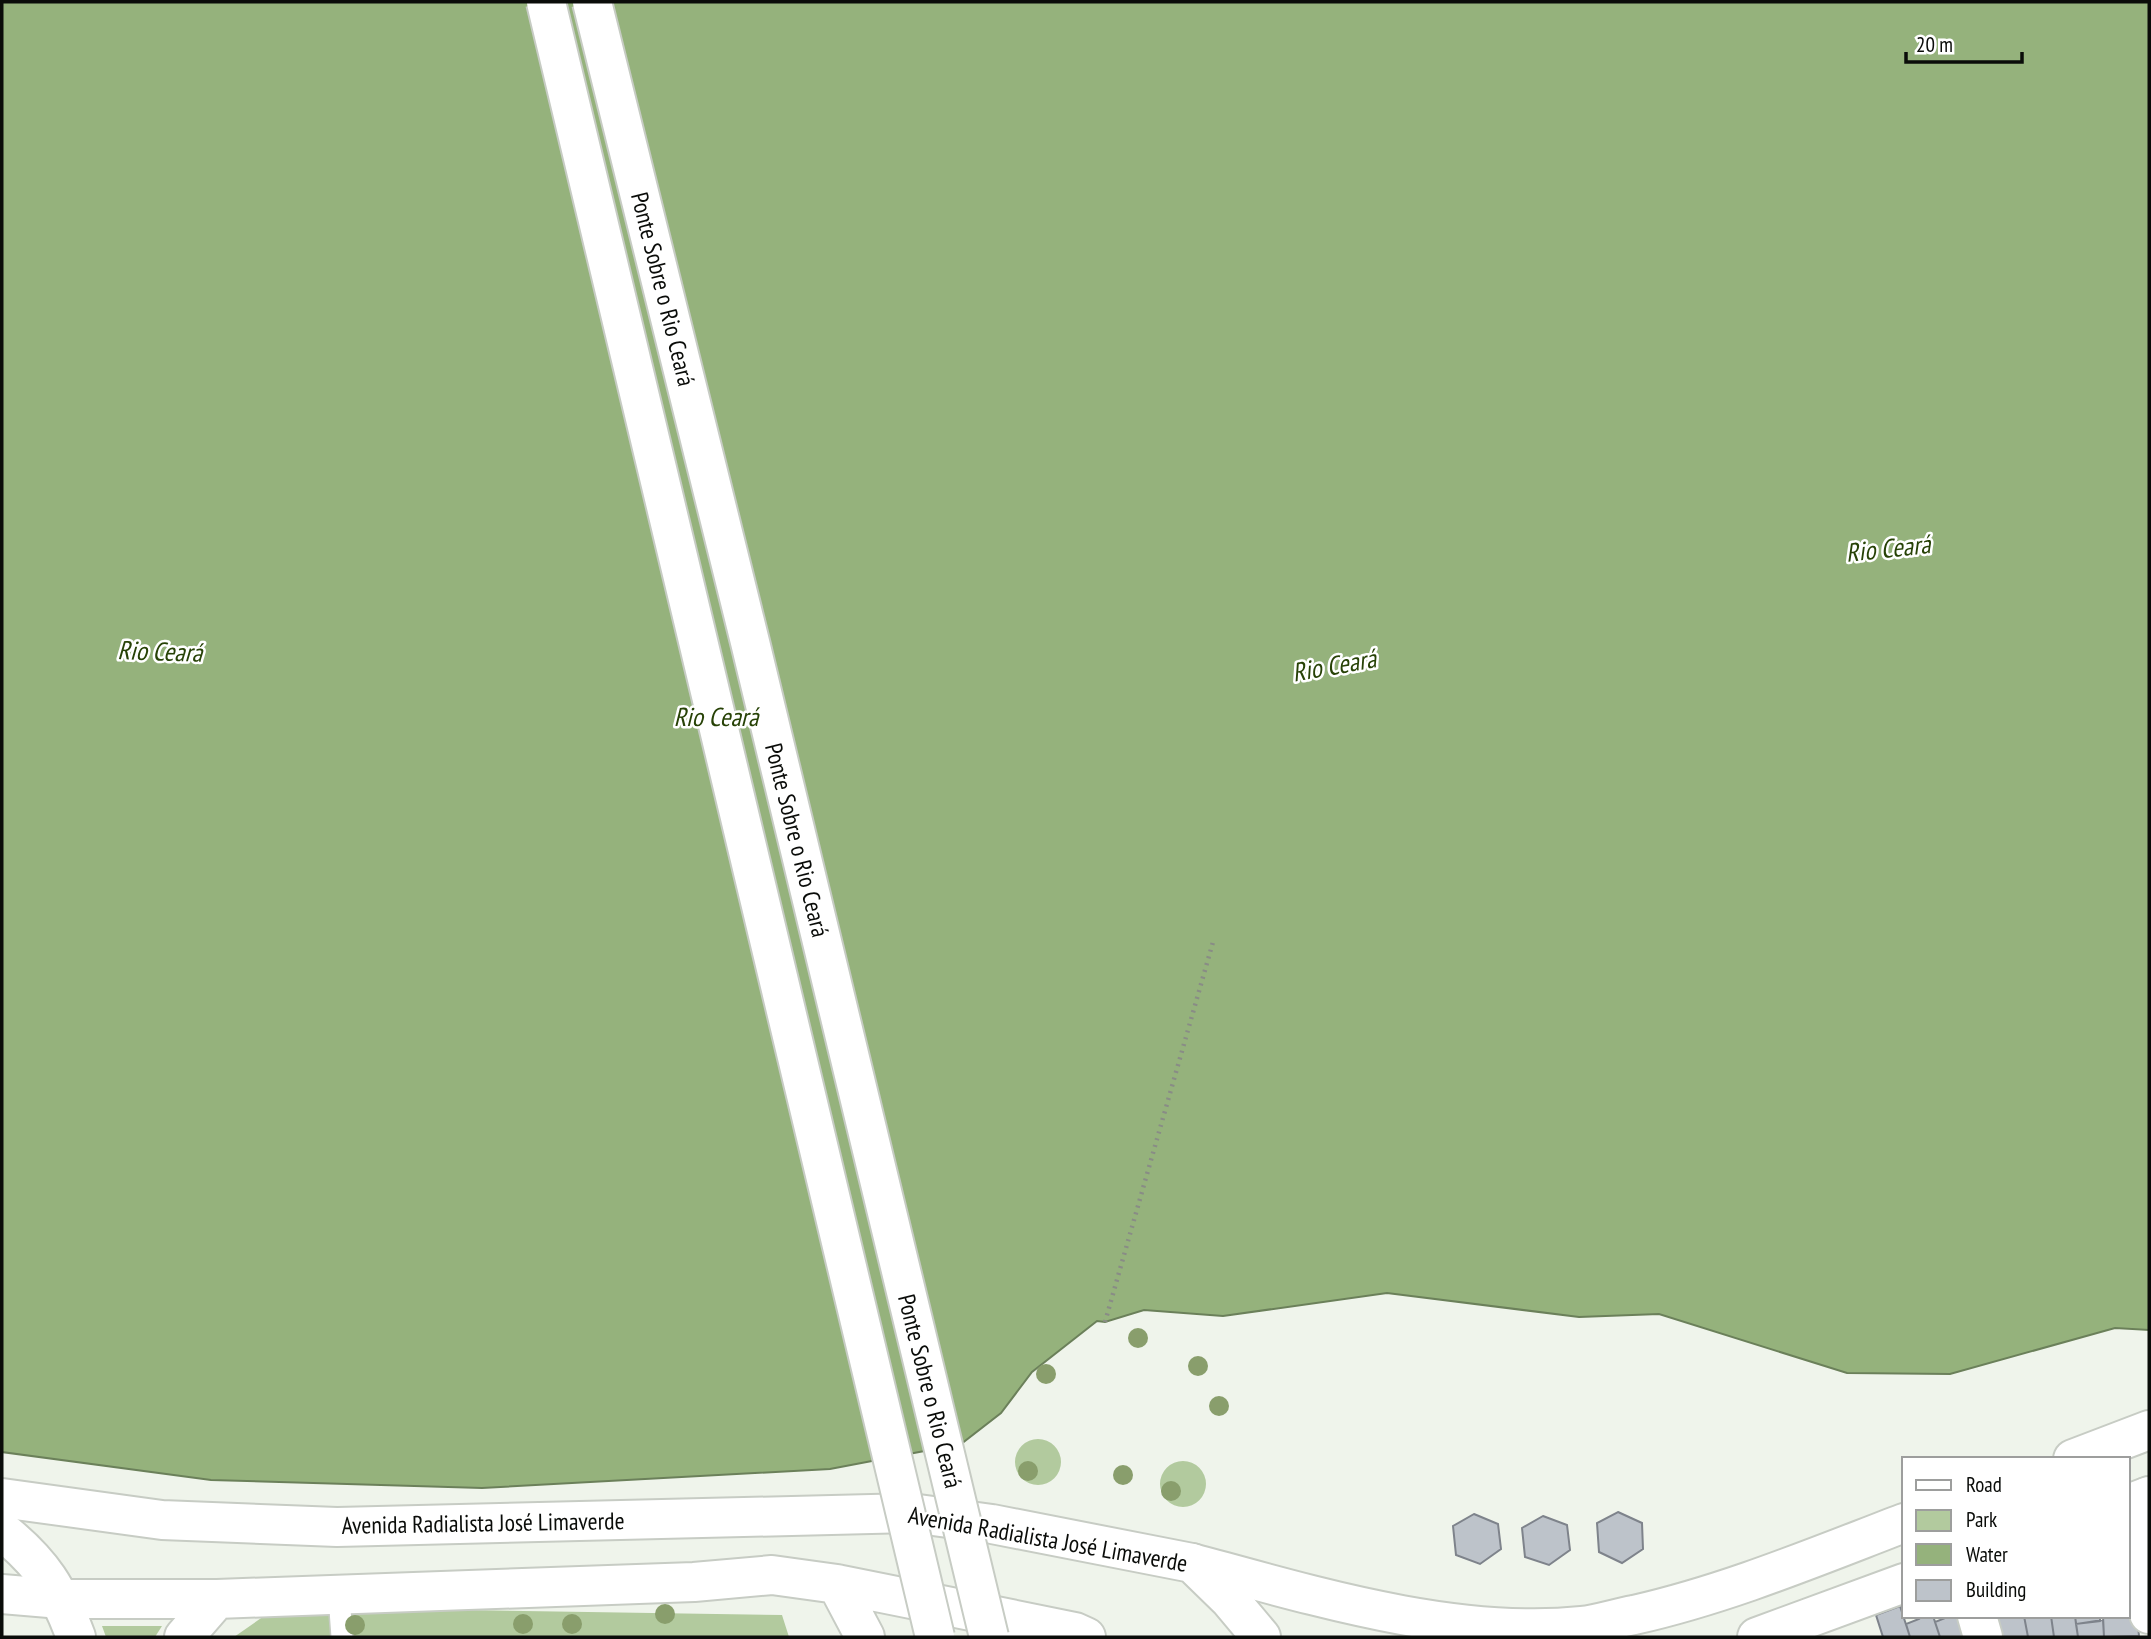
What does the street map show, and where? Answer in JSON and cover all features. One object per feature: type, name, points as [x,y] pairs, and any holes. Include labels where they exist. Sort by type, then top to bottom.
[{"type":"main road","name":"Ponte Sobre o Rio Ceará","points":[[546,2],[935,1637]]},
{"type":"main road","name":"Ponte Sobre o Rio Ceará","points":[[592,2],[753,656],[989,1637]]},
{"type":"main road","points":[[2078,1457],[2149,1430]]},
{"type":"main road","name":"Avenida Radialista José Limaverde","points":[[2,1498],[162,1520],[337,1527],[911,1513],[992,1524],[1192,1563],[1315,1596],[1440,1621],[1519,1628],[1583,1626],[1682,1604],[1902,1524]]},
{"type":"main road","points":[[2141,1499],[2149,1614]]},
{"type":"main road","points":[[2,1531],[43,1569],[61,1599],[76,1637]]},
{"type":"main road","points":[[1192,1563],[1230,1600],[1261,1637]]},
{"type":"main road","points":[[2,1594],[61,1599],[339,1596],[694,1582],[772,1575],[837,1584],[1089,1636]]},
{"type":"main road","points":[[837,1584],[865,1637]]},
{"type":"main road","points":[[1757,1637],[1902,1584]]},
{"type":"main road","points":[[184,1637],[216,1599]]},
{"type":"main road","points":[[1978,1618],[1983,1637]]},
{"type":"lane","points":[[339,1596],[342,1637]]},
{"type":"path","points":[[1105,1322],[1213,942]]},
{"type":"green space","points":[[1038,1439],[1054,1446],[1061,1462],[1054,1478],[1038,1485],[1022,1478],[1015,1462],[1022,1446]]},
{"type":"green space","points":[[1183,1461],[1192,1462],[1199,1468],[1205,1475],[1205,1493],[1199,1500],[1192,1506],[1183,1507],[1174,1506],[1167,1500],[1161,1493],[1160,1484],[1161,1475],[1167,1468],[1174,1462]]},
{"type":"green space","points":[[277,1607],[782,1615],[789,1637],[234,1637]]},
{"type":"green space","points":[[102,1626],[162,1626],[155,1637],[106,1637]]},
{"type":"water","name":"Rio Ceará","points":[[2,2],[2149,2],[2149,1330],[2115,1328],[1950,1374],[1847,1373],[1659,1314],[1579,1317],[1387,1293],[1223,1316],[1144,1310],[1105,1322],[1097,1321],[1032,1372],[1001,1413],[961,1444],[830,1469],[482,1488],[211,1480],[2,1452]]},
{"type":"building","points":[[1618,1512],[1642,1523],[1643,1549],[1622,1563],[1599,1552],[1597,1523]]},
{"type":"building","points":[[1474,1514],[1498,1524],[1501,1549],[1480,1564],[1456,1555],[1453,1526]]},
{"type":"building","points":[[1543,1516],[1567,1525],[1570,1550],[1549,1565],[1525,1557],[1522,1528]]},
{"type":"building","points":[[2130,1603],[2136,1603],[2139,1636],[2104,1637],[2103,1618],[2130,1618]]},
{"type":"building","points":[[1900,1606],[1910,1637],[1883,1637],[1876,1615]]},
{"type":"building","points":[[1934,1618],[1940,1637],[1910,1637],[1906,1624],[1919,1619]]},
{"type":"building","points":[[1945,1618],[1972,1618],[1965,1637],[1940,1637],[1935,1622]]},
{"type":"building","points":[[1993,1618],[2024,1618],[2028,1637],[1997,1637]]},
{"type":"building","points":[[2024,1618],[2051,1618],[2054,1637],[2028,1637]]},
{"type":"building","points":[[2051,1618],[2075,1618],[2078,1637],[2054,1637]]},
{"type":"building","points":[[2075,1618],[2100,1618],[2100,1621],[2076,1624]]},
{"type":"building","points":[[2103,1620],[2104,1637],[2078,1637],[2076,1624]]}]
